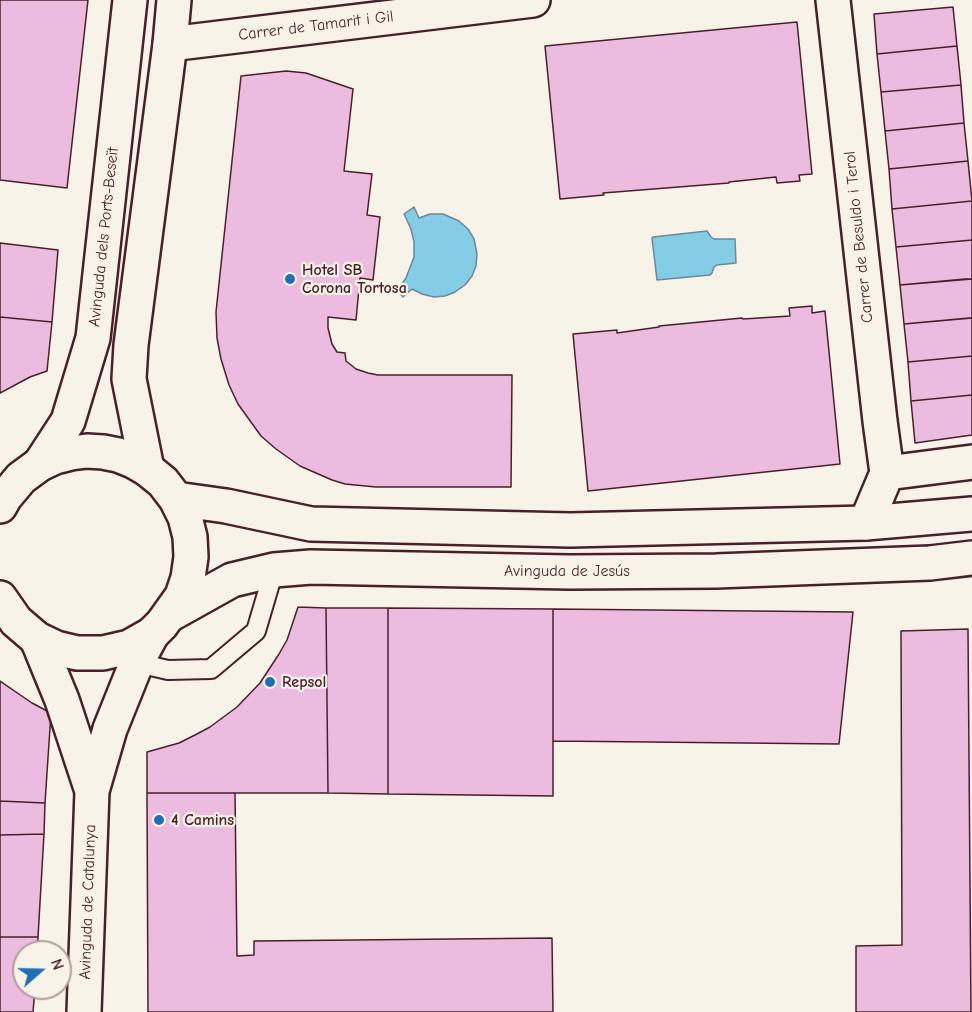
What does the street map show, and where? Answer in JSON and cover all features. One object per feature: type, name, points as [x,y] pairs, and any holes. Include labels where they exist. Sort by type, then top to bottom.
[{"type":"street","name":"Avinguda dels Ports-Beseït","points":[[40,464],[68,421],[93,338],[130,0]]},
{"type":"street","points":[[147,469],[129,379],[131,345],[174,0]]},
{"type":"street","name":"Carrer de Tamarit i Gil","points":[[170,44],[533,0]]},
{"type":"street","name":"Carrer de Besuldo i Terol","points":[[833,0],[887,473]]},
{"type":"street","points":[[0,506],[21,478],[40,464],[55,457],[87,451],[118,455],[147,469],[163,482],[176,499],[185,517],[190,537],[191,557],[182,596],[137,662],[110,729],[92,791]]},
{"type":"street","points":[[866,523],[887,473],[972,462]]},
{"type":"street","points":[[176,499],[226,506],[310,524],[570,531],[866,523],[972,514]]},
{"type":"street","name":"Avinguda de Jesús","points":[[37,639],[56,648],[77,653],[103,653],[120,649],[129,646],[232,580],[274,570],[311,567],[569,572],[716,571],[930,563],[972,558]]},
{"type":"street","points":[[2,605],[37,639],[62,700],[92,791]]},
{"type":"street","name":"Avinguda de Catalunya","points":[[84,1012],[92,791]]},
{"type":"lane","points":[[77,653],[137,662],[168,670],[211,669],[256,631],[274,570]]},
{"type":"water","points":[[414,207],[419,218],[430,214],[443,214],[459,221],[474,239],[477,254],[476,266],[465,285],[455,292],[434,297],[412,289],[403,297],[397,290],[406,278],[414,257],[411,229],[404,214]]},
{"type":"water","points":[[707,231],[714,239],[735,239],[736,263],[717,265],[710,275],[657,280],[653,237]]},
{"type":"building","points":[[0,0],[88,0],[67,188],[0,180]]},
{"type":"building","points":[[953,7],[957,46],[877,54],[874,14]]},
{"type":"building","points":[[797,22],[812,174],[799,175],[800,181],[777,183],[776,177],[560,199],[545,46]]},
{"type":"building","points":[[957,46],[961,85],[881,92],[877,54]]},
{"type":"building","name":"Hotel SB Corona Tortosa","points":[[286,71],[306,73],[353,89],[344,171],[372,174],[367,215],[380,217],[373,280],[360,278],[356,320],[328,317],[332,344],[337,352],[345,353],[346,361],[356,369],[378,375],[512,375],[511,487],[376,487],[345,484],[300,466],[276,449],[261,436],[238,404],[221,359],[216,312],[241,76]]},
{"type":"building","points":[[961,85],[964,123],[885,131],[881,92]]},
{"type":"building","points":[[964,123],[968,161],[889,169],[885,131]]},
{"type":"building","points":[[968,161],[972,201],[892,209],[889,169]]},
{"type":"building","points":[[972,201],[972,240],[896,247],[892,209]]},
{"type":"building","points":[[972,240],[972,279],[900,285],[896,247]]},
{"type":"building","points":[[0,243],[58,250],[52,322],[0,317]]},
{"type":"building","points":[[972,279],[972,318],[904,324],[900,285]]},
{"type":"building","points":[[812,306],[812,313],[825,311],[840,464],[588,491],[573,334],[617,330],[617,333],[659,326],[790,316],[789,308]]},
{"type":"building","points":[[0,317],[52,322],[47,371],[0,393]]},
{"type":"building","points":[[972,318],[972,356],[908,362],[904,324]]},
{"type":"building","points":[[972,356],[972,395],[911,401],[908,362]]},
{"type":"building","points":[[972,395],[972,435],[915,443],[911,401]]},
{"type":"building","points":[[298,607],[326,608],[328,793],[147,793],[147,752],[179,743],[195,735],[237,707],[260,683],[279,654],[287,640]]},
{"type":"building","points":[[326,608],[388,608],[388,794],[328,793]]},
{"type":"building","points":[[388,608],[553,609],[553,796],[388,794]]},
{"type":"building","points":[[553,609],[853,612],[839,744],[553,741]]},
{"type":"building","points":[[968,629],[971,1012],[856,1012],[856,946],[902,945],[901,631]]},
{"type":"building","points":[[0,681],[51,713],[45,803],[0,801]]},
{"type":"building","points":[[147,793],[235,793],[237,956],[254,955],[254,941],[552,938],[553,1012],[148,1012]]},
{"type":"building","points":[[0,801],[45,803],[44,834],[0,835]]},
{"type":"building","points":[[44,834],[38,937],[0,937],[0,835]]},
{"type":"building","points":[[0,937],[38,937],[38,940],[12,940],[12,1000],[34,1000],[33,1012],[0,1012]]},
{"type":"place","name":"Hotel SB Corona Tortosa","points":[[290,279]]},
{"type":"place","name":"Repsol","points":[[270,682]]},
{"type":"place","name":"4 Camins","points":[[159,820]]}]
